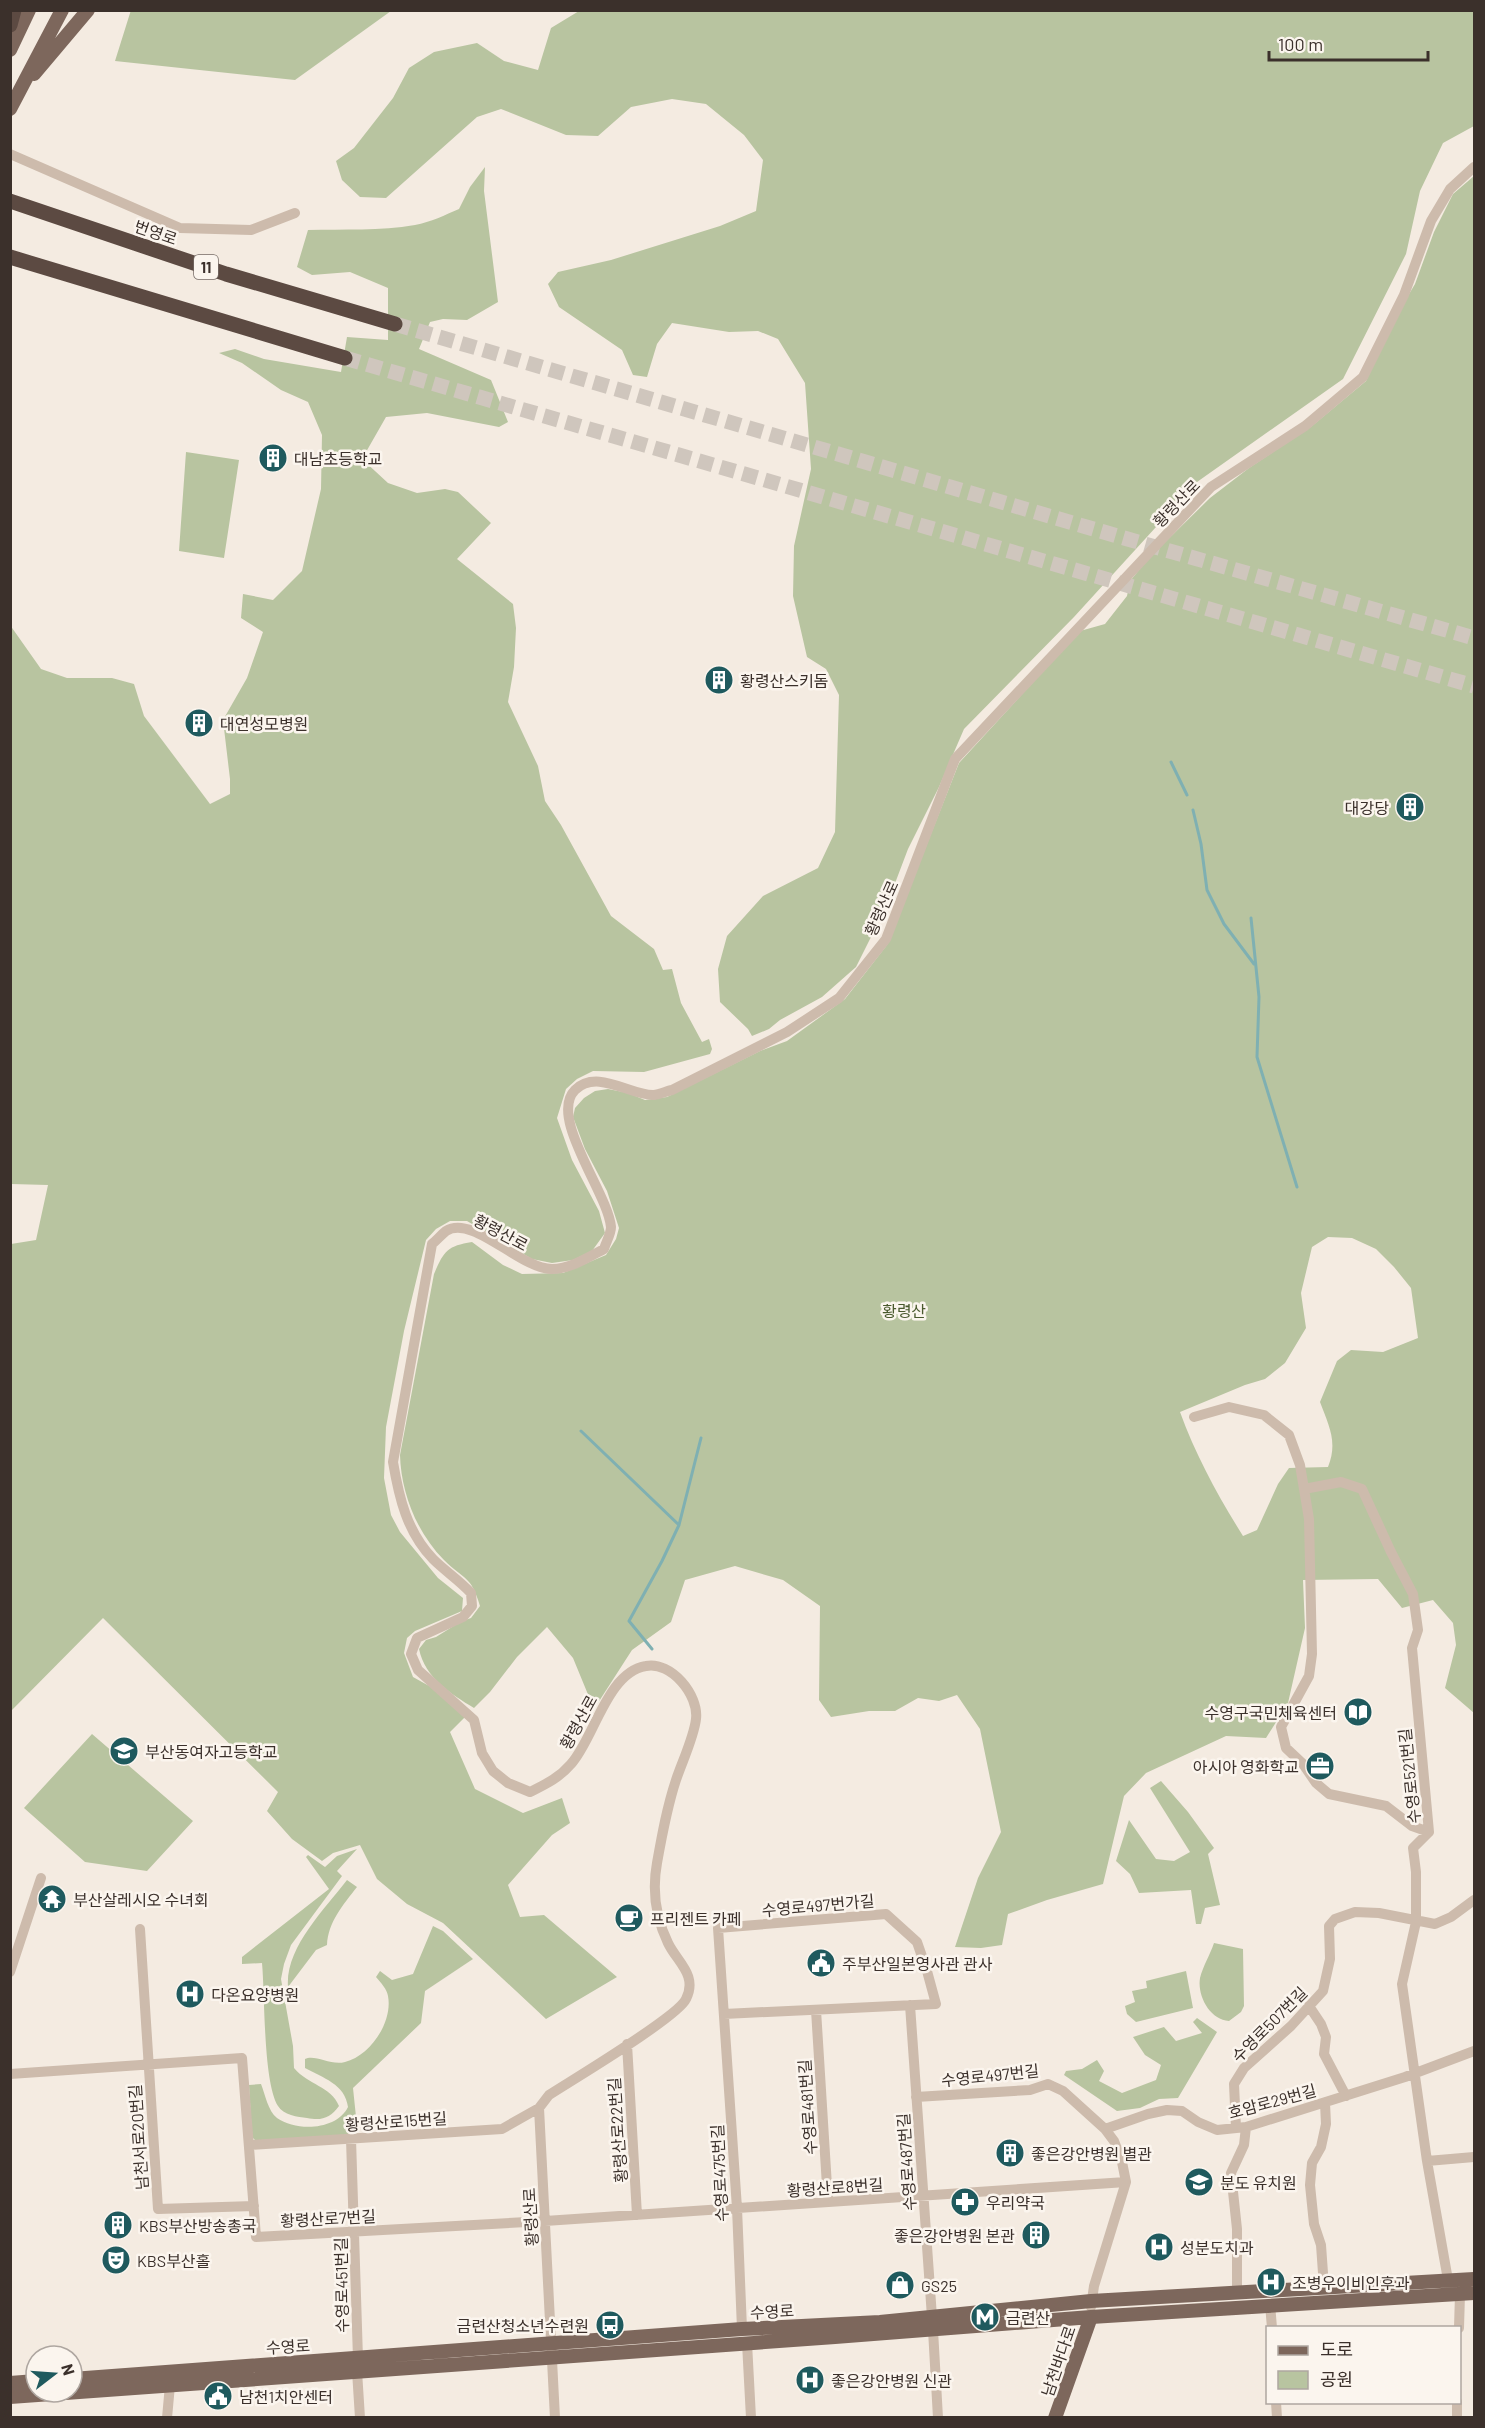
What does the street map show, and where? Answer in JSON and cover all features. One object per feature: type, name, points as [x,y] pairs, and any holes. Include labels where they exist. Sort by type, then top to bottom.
[{"type":"highway","points":[[10,25],[24,12]]},
{"type":"highway","name":"번영로","points":[[15,203],[226,274],[394,324]]},
{"type":"highway","points":[[10,257],[345,358]]},
{"type":"main road","points":[[10,109],[62,10]]},
{"type":"main road","points":[[19,92],[88,10]]},
{"type":"main road","points":[[10,50],[24,12]]},
{"type":"main road","name":"수영로","points":[[552,2350],[747,2343],[932,2323],[1091,2301],[1474,2279]]},
{"type":"main road","name":"수영로","points":[[84,2378],[358,2365],[552,2350],[742,2329],[1091,2316],[1474,2293]]},
{"type":"main road","name":"남천바다로","points":[[1055,2418],[1091,2316]]},
{"type":"main road","name":"수영로","points":[[10,2397],[170,2385],[358,2365]]},
{"type":"street","points":[[10,154],[180,228],[251,230],[295,213]]},
{"type":"street","name":"황령산로","points":[[555,2418],[539,2108],[549,2095],[669,2017],[686,2000],[690,1981],[686,1968],[668,1945],[657,1912],[654,1880],[665,1813],[696,1718],[691,1696],[678,1678],[657,1666],[645,1666],[632,1671],[615,1688],[573,1763],[554,1780],[530,1791],[508,1783],[493,1771],[482,1754],[474,1720],[418,1670],[411,1654],[417,1638],[463,1617],[472,1606],[471,1593],[457,1577],[435,1561],[415,1538],[399,1497],[393,1462],[432,1244],[448,1230],[463,1227],[477,1232],[525,1262],[552,1269],[579,1262],[604,1249],[611,1229],[604,1204],[568,1124],[569,1100],[575,1090],[586,1084],[598,1082],[653,1095],[672,1090],[787,1032],[839,998],[886,939],[956,759],[1211,487],[1305,426],[1363,377],[1404,295],[1431,221],[1450,189],[1474,167]]},
{"type":"street","points":[[1194,1417],[1229,1407],[1264,1415],[1289,1435],[1300,1465],[1309,1519],[1312,1654],[1309,1676],[1281,1727],[1286,1748],[1303,1764],[1316,1783],[1329,1794],[1386,1806],[1412,1826],[1430,1832]]},
{"type":"street","name":"수영로521번길","points":[[1304,1489],[1341,1482],[1362,1489],[1413,1594],[1418,1630],[1412,1648],[1430,1832],[1413,1848],[1416,1872],[1416,1922],[1402,1984],[1427,2161],[1448,2280]]},
{"type":"street","points":[[10,1972],[41,1878]]},
{"type":"street","name":"수영로507번길","points":[[1237,2293],[1237,2229],[1231,2173],[1244,2145],[1234,2084],[1244,2068],[1266,2050],[1323,1991],[1330,1959],[1329,1926],[1335,1919],[1355,1912],[1379,1913],[1435,1924],[1451,1917],[1474,1900]]},
{"type":"street","name":"수영로497번가길","points":[[718,1928],[886,1914],[917,1942],[936,2004],[910,2005]]},
{"type":"street","name":"수영로475번길","points":[[718,1928],[742,2329]]},
{"type":"street","name":"남천서로20번길","points":[[140,1929],[158,2209],[254,2206]]},
{"type":"street","points":[[724,2014],[910,2005]]},
{"type":"street","name":"수영로487번길","points":[[910,2005],[938,2418]]},
{"type":"street","name":"호암로29번길","points":[[1309,2006],[1321,2024],[1326,2037],[1324,2054],[1346,2096]]},
{"type":"street","name":"수영로481번길","points":[[816,2010],[828,2202]]},
{"type":"street","name":"황령산로22번길","points":[[627,2044],[637,2215]]},
{"type":"street","name":"호암로29번길","points":[[1105,2129],[1167,2110],[1182,2111],[1198,2122],[1217,2130],[1241,2127],[1325,2103],[1474,2051]]},
{"type":"street","name":"남천서로20번길","points":[[10,2074],[242,2058]]},
{"type":"street","name":"황령산로7번길","points":[[242,2058],[256,2237],[545,2222]]},
{"type":"street","name":"수영로497번길","points":[[916,2097],[1030,2090],[1048,2084],[1063,2091],[1105,2129],[1114,2141],[1126,2182]]},
{"type":"street","points":[[1324,2287],[1321,2245],[1314,2224],[1310,2185],[1312,2163],[1321,2147],[1326,2124],[1325,2103]]},
{"type":"street","name":"황령산로15번길","points":[[249,2145],[502,2128],[539,2108]]},
{"type":"street","name":"수영로451번길","points":[[351,2139],[356,2232],[358,2365]]},
{"type":"street","points":[[1427,2161],[1474,2157]]},
{"type":"street","points":[[1091,2316],[1091,2301],[1126,2182]]},
{"type":"street","name":"황령산로8번길","points":[[545,2222],[1126,2182]]},
{"type":"street","points":[[1459,2326],[1460,2294]]},
{"type":"street","points":[[1270,2304],[1272,2326]]},
{"type":"street","points":[[747,2343],[751,2418]]},
{"type":"street","points":[[358,2365],[360,2418]]},
{"type":"street","points":[[167,2418],[170,2385]]},
{"type":"green space","points":[[131,10],[391,11],[295,80],[115,61]]},
{"type":"green space","points":[[579,11],[1474,11],[1474,126],[1443,143],[1420,191],[1406,254],[1343,379],[1197,482],[1074,617],[964,729],[939,787],[908,849],[886,907],[856,967],[822,997],[780,1020],[769,1029],[752,1036],[748,1029],[720,1002],[718,969],[727,936],[763,896],[818,868],[835,832],[839,695],[826,669],[807,657],[793,596],[794,546],[811,469],[805,383],[778,339],[758,331],[729,332],[672,323],[657,344],[647,377],[633,375],[622,350],[559,307],[548,284],[558,272],[611,260],[720,226],[756,211],[763,160],[744,135],[706,104],[672,99],[631,107],[598,136],[566,135],[501,109],[477,117],[386,198],[360,197],[342,180],[336,161],[354,148],[393,98],[409,68],[434,52],[477,43],[504,61],[538,70],[551,28]]},
{"type":"green space","points":[[485,167],[484,191],[498,302],[467,320],[443,319],[430,322],[419,349],[491,380],[508,422],[499,427],[427,413],[386,417],[362,459],[388,483],[417,493],[445,489],[458,492],[491,523],[457,559],[513,604],[516,628],[514,667],[508,702],[538,766],[545,801],[561,825],[611,916],[654,949],[663,970],[672,969],[681,1003],[702,1042],[709,1039],[712,1049],[710,1054],[644,1072],[593,1071],[577,1079],[566,1089],[557,1118],[572,1160],[599,1211],[605,1233],[592,1251],[573,1260],[552,1263],[532,1259],[467,1221],[450,1221],[436,1229],[426,1240],[404,1331],[386,1427],[384,1478],[391,1515],[400,1532],[438,1578],[463,1598],[462,1611],[415,1631],[407,1638],[404,1653],[413,1677],[431,1687],[465,1717],[450,1732],[475,1789],[523,1813],[562,1798],[570,1823],[552,1835],[508,1885],[520,1917],[544,1915],[617,1977],[546,2019],[443,1923],[407,1904],[377,1879],[360,1845],[333,1853],[322,1861],[292,1839],[267,1811],[278,1792],[103,1618],[11,1711],[11,1244],[36,1240],[48,1185],[11,1184],[10,625],[41,669],[67,678],[112,678],[134,684],[144,716],[210,804],[230,794],[223,720],[247,678],[263,632],[241,618],[243,594],[273,600],[302,571],[321,489],[322,435],[308,402],[281,390],[242,363],[219,353],[235,349],[264,359],[341,372],[347,337],[388,340],[388,288],[350,272],[312,275],[297,267],[308,230],[389,228],[415,225],[432,220],[459,209],[470,187]]},
{"type":"green space","name":"황령산","points":[[1474,176],[1474,1713],[1445,1688],[1456,1645],[1453,1623],[1433,1600],[1402,1608],[1378,1579],[1303,1580],[1305,1628],[1288,1703],[1266,1738],[1226,1736],[1146,1773],[1124,1796],[1103,1884],[1008,1914],[1002,1945],[981,1948],[955,1947],[978,1878],[1001,1832],[980,1729],[957,1695],[939,1701],[918,1698],[895,1711],[869,1711],[831,1717],[819,1700],[820,1606],[783,1580],[735,1566],[685,1580],[671,1622],[632,1650],[594,1709],[573,1658],[547,1627],[517,1657],[490,1692],[474,1708],[448,1691],[433,1677],[419,1649],[426,1640],[471,1618],[480,1606],[470,1583],[434,1549],[418,1525],[407,1498],[401,1469],[400,1455],[434,1274],[447,1251],[457,1245],[472,1242],[503,1265],[522,1274],[563,1273],[606,1255],[616,1239],[619,1228],[607,1191],[585,1149],[573,1117],[575,1108],[595,1091],[608,1089],[628,1093],[645,1100],[667,1097],[760,1051],[787,1041],[845,999],[887,945],[959,763],[1080,631],[1105,624],[1127,596],[1130,581],[1149,558],[1210,498],[1249,468],[1312,426],[1366,381],[1396,316],[1415,284],[1434,232],[1453,194]],"holes":[[[1328,1237],[1352,1238],[1376,1249],[1411,1288],[1418,1338],[1383,1352],[1351,1350],[1337,1361],[1320,1402],[1332,1442],[1328,1467],[1289,1468],[1278,1484],[1257,1530],[1243,1536],[1208,1476],[1180,1412],[1265,1379],[1285,1363],[1306,1328],[1301,1293],[1312,1247]]]},
{"type":"green space","points":[[186,452],[239,460],[224,558],[179,551]]},
{"type":"green space","points":[[92,1734],[193,1821],[147,1871],[85,1862],[24,1808]]},
{"type":"green space","points":[[1161,1781],[1188,1812],[1214,1848],[1208,1854],[1220,1905],[1205,1908],[1201,1924],[1196,1924],[1191,1890],[1139,1893],[1130,1874],[1116,1861],[1129,1820],[1156,1859],[1174,1861],[1190,1852],[1150,1788]]},
{"type":"green space","points":[[357,1849],[337,1871],[342,1876],[291,1945],[284,1964],[281,1979],[293,2046],[294,2068],[331,2094],[339,2106],[329,2116],[321,2119],[295,2116],[280,2109],[273,2094],[267,2059],[262,1963],[242,1964],[242,1957],[329,1889],[306,1857],[308,1855],[325,1867],[337,1856]]},
{"type":"green space","points":[[347,1880],[357,1887],[333,1921],[327,1945],[316,1950],[288,1987],[289,1972],[299,1944]]},
{"type":"green space","points":[[433,1926],[443,1931],[473,1959],[425,1991],[421,2023],[353,2088],[358,2136],[258,2143],[252,2137],[249,2085],[261,2084],[271,2111],[285,2122],[305,2127],[316,2126],[326,2124],[343,2115],[348,2107],[343,2093],[332,2083],[305,2068],[305,2059],[314,2058],[334,2063],[345,2062],[354,2059],[371,2045],[383,2027],[389,2006],[384,1986],[376,1977],[380,1971],[392,1980],[413,1974]]},
{"type":"green space","points":[[1214,1943],[1243,1949],[1244,2006],[1241,2012],[1229,2021],[1222,2020],[1211,2012],[1201,1992],[1200,1978]]},
{"type":"green space","points":[[1186,1971],[1193,2008],[1136,2022],[1127,2014],[1125,2006],[1135,2002],[1132,1991],[1147,1988],[1146,1981]]},
{"type":"green space","points":[[1197,2018],[1217,2032],[1178,2098],[1159,2099],[1140,2108],[1117,2111],[1064,2075],[1066,2071],[1082,2069],[1097,2060],[1104,2071],[1099,2081],[1122,2093],[1156,2080],[1161,2065],[1145,2055],[1133,2037],[1164,2027],[1176,2041],[1202,2033],[1193,2022]]},
{"type":"waterway","points":[[1171,762],[1187,795]]},
{"type":"waterway","points":[[1193,810],[1201,844],[1207,890],[1224,924],[1254,964]]},
{"type":"waterway","points":[[1251,918],[1259,997],[1257,1057],[1297,1187]]},
{"type":"waterway","points":[[581,1431],[679,1525]]},
{"type":"waterway","points":[[652,1649],[629,1621],[679,1525],[701,1438]]},
{"type":"tunnel","points":[[395,324],[1474,638]]},
{"type":"tunnel","points":[[345,358],[1474,686]]},
{"type":"place","name":"대남초등학교","points":[[273,458]]},
{"type":"place","name":"황령산스키돔","points":[[719,680]]},
{"type":"place","name":"대연성모병원","points":[[199,723]]},
{"type":"place","name":"대강당","points":[[1410,807]]},
{"type":"place","name":"수영구국민체육센터","points":[[1358,1712]]},
{"type":"place","name":"부산동여자고등학교","points":[[124,1751]]},
{"type":"place","name":"아시아 영화학교","points":[[1320,1766]]},
{"type":"place","name":"부산살레시오 수녀회","points":[[52,1899]]},
{"type":"place","name":"프리젠트 카페","points":[[629,1918]]},
{"type":"place","name":"주부산일본영사관 관사","points":[[821,1963]]},
{"type":"place","name":"다온요양병원","points":[[190,1994]]},
{"type":"place","name":"좋은강안병원 별관","points":[[1010,2153]]},
{"type":"place","name":"분도 유치원","points":[[1199,2182]]},
{"type":"place","name":"우리약국","points":[[965,2202]]},
{"type":"place","name":"KBS부산방송총국","points":[[118,2225]]},
{"type":"place","name":"좋은강안병원 본관","points":[[1036,2235]]},
{"type":"place","name":"성분도치과","points":[[1159,2247]]},
{"type":"place","name":"KBS부산홀","points":[[116,2260]]},
{"type":"place","name":"조병우이비인후과","points":[[1271,2282]]},
{"type":"place","name":"GS25","points":[[900,2285]]},
{"type":"place","name":"금련산","points":[[985,2317]]},
{"type":"place","name":"금련산청소년수련원","points":[[610,2325]]},
{"type":"place","name":"좋은강안병원 신관","points":[[810,2380]]},
{"type":"place","name":"남천1치안센터","points":[[218,2396]]}]
